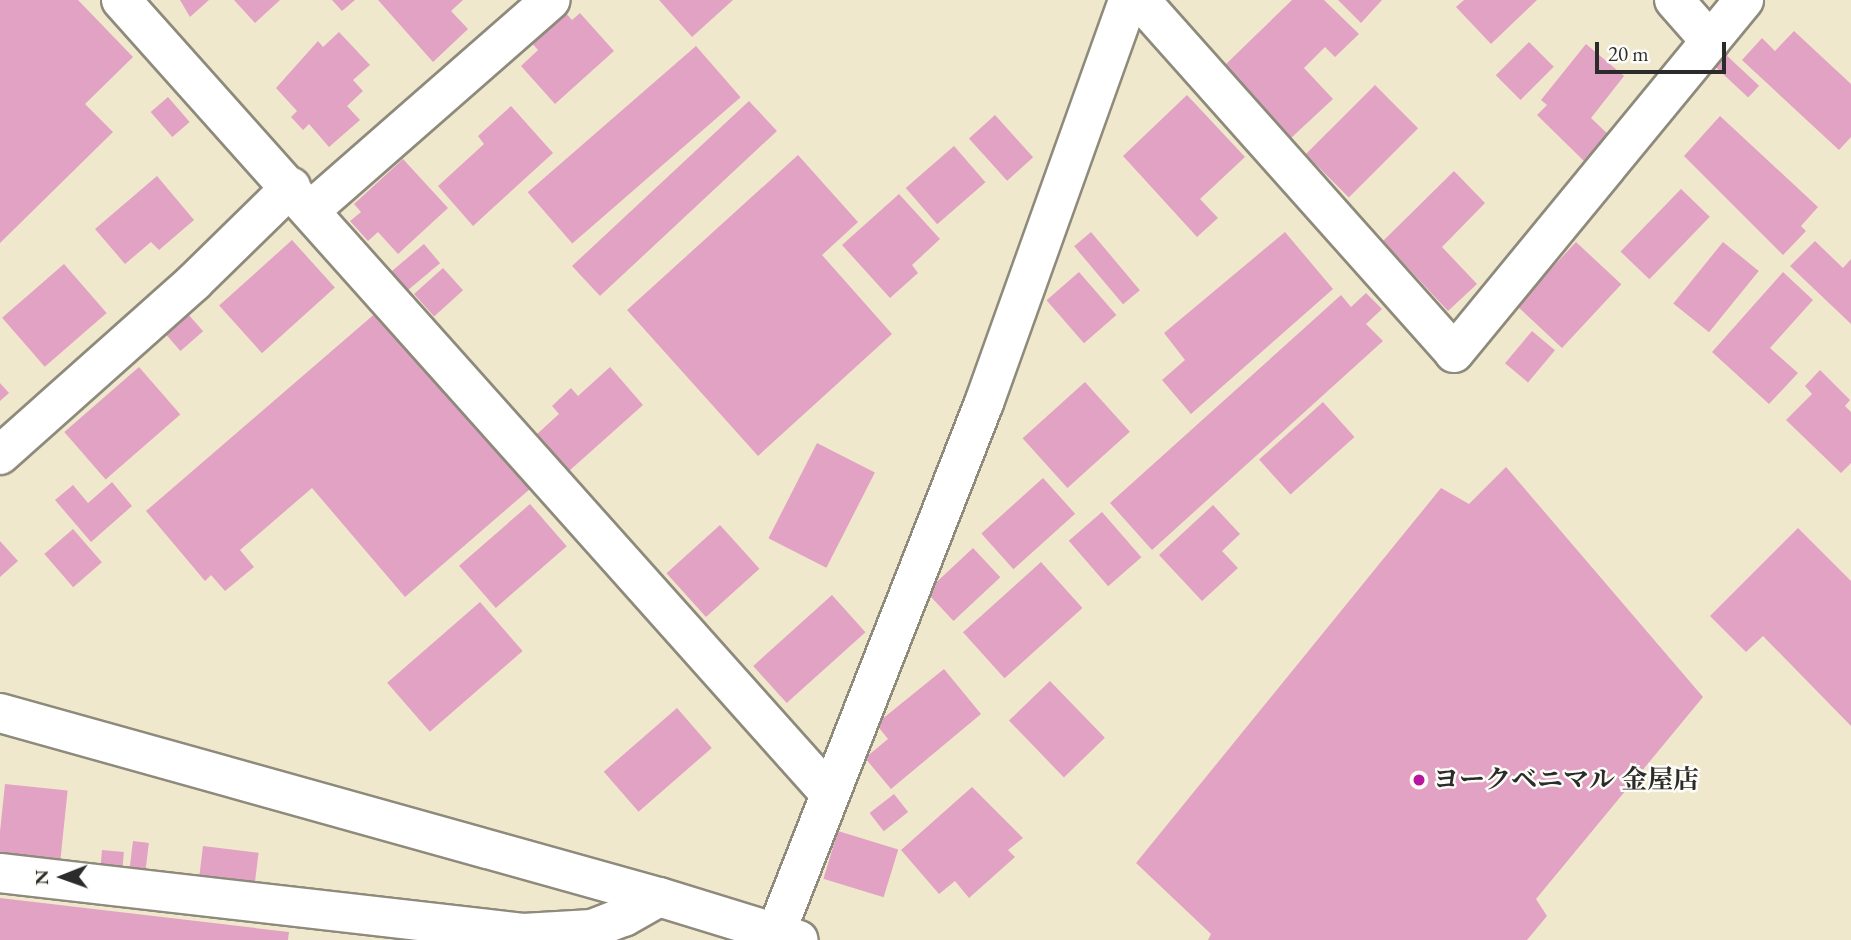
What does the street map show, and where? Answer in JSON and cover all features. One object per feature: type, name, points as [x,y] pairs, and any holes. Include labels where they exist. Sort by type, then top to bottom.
[{"type":"street","points":[[0,456],[194,282],[551,0]]},
{"type":"street","points":[[0,713],[659,897],[782,937],[830,794],[984,403],[1128,0]]},
{"type":"street","points":[[1140,0],[1454,353],[1744,0]]},
{"type":"street","points":[[1674,0],[1710,41]]},
{"type":"street","points":[[134,4],[302,198],[830,794]]},
{"type":"street","points":[[0,873],[523,933],[592,929],[659,897]]},
{"type":"building","points":[[0,0],[78,0],[133,57],[85,104],[113,132],[0,243]]},
{"type":"building","points":[[180,0],[209,0],[190,17]]},
{"type":"building","points":[[234,0],[280,0],[255,23]]},
{"type":"building","points":[[332,0],[355,0],[342,11]]},
{"type":"building","points":[[378,0],[463,0],[451,11],[468,29],[433,62]]},
{"type":"building","points":[[659,0],[733,0],[692,37]]},
{"type":"building","points":[[1292,0],[1324,0],[1359,34],[1335,57],[1325,47],[1304,68],[1333,99],[1291,138],[1225,65]]},
{"type":"building","points":[[1338,0],[1382,0],[1361,23]]},
{"type":"building","points":[[1464,0],[1537,0],[1491,44],[1456,7]]},
{"type":"building","points":[[563,10],[572,20],[580,13],[614,51],[555,104],[521,66],[538,50],[529,40]]},
{"type":"building","points":[[1794,31],[1851,84],[1851,137],[1839,150],[1742,60],[1762,38],[1775,51]]},
{"type":"building","points":[[339,32],[370,65],[353,80],[363,91],[347,106],[360,120],[329,147],[309,124],[303,130],[291,117],[297,111],[276,88],[318,41],[323,47]]},
{"type":"building","points":[[1529,42],[1554,67],[1521,100],[1496,75]]},
{"type":"building","points":[[1586,44],[1624,76],[1591,118],[1611,137],[1586,163],[1537,115],[1547,105],[1541,100]]},
{"type":"building","points":[[696,46],[741,97],[572,244],[528,192]]},
{"type":"building","points":[[1724,53],[1759,86],[1748,97],[1713,65]]},
{"type":"building","points":[[1375,85],[1418,128],[1349,197],[1306,154]]},
{"type":"building","points":[[1187,95],[1245,157],[1200,199],[1218,218],[1197,237],[1123,156]]},
{"type":"building","points":[[168,97],[190,122],[172,137],[151,112]]},
{"type":"building","points":[[749,101],[777,131],[600,296],[572,266]]},
{"type":"building","points":[[511,106],[553,153],[473,226],[438,186],[484,144],[478,136]]},
{"type":"building","points":[[995,115],[1033,157],[1007,181],[969,138]]},
{"type":"building","points":[[1720,116],[1818,207],[1801,226],[1806,231],[1783,255],[1684,156]]},
{"type":"building","points":[[954,146],[985,182],[937,224],[906,188]]},
{"type":"building","points":[[798,155],[858,222],[822,255],[892,334],[758,456],[627,310]]},
{"type":"building","points":[[403,159],[448,208],[398,254],[378,232],[368,241],[350,221],[361,212],[354,204]]},
{"type":"building","points":[[1454,171],[1485,203],[1442,247],[1477,284],[1448,311],[1383,241]]},
{"type":"building","points":[[157,176],[194,220],[159,250],[151,242],[125,264],[95,229]]},
{"type":"building","points":[[1681,189],[1710,217],[1649,279],[1621,252]]},
{"type":"building","points":[[899,194],[940,239],[912,265],[918,273],[890,298],[842,245]]},
{"type":"building","points":[[1091,232],[1140,290],[1123,304],[1074,246]]},
{"type":"building","points":[[1285,232],[1333,289],[1191,414],[1162,380],[1185,360],[1164,333]]},
{"type":"building","points":[[292,240],[335,288],[262,353],[219,306]]},
{"type":"building","points":[[1815,241],[1843,268],[1851,259],[1851,324],[1790,266]]},
{"type":"building","points":[[1576,242],[1621,284],[1562,348],[1517,306]]},
{"type":"building","points":[[1723,242],[1759,271],[1709,332],[1673,303]]},
{"type":"building","points":[[424,244],[440,263],[407,291],[391,272]]},
{"type":"building","points":[[64,264],[107,313],[45,367],[2,318]]},
{"type":"building","points":[[443,268],[463,290],[434,316],[414,294]]},
{"type":"building","points":[[1079,272],[1116,315],[1084,343],[1047,300]]},
{"type":"building","points":[[1783,272],[1813,300],[1770,348],[1798,373],[1769,404],[1712,352]]},
{"type":"building","points":[[1366,293],[1382,309],[1366,324],[1383,341],[1152,550],[1110,503],[1341,295],[1351,307]]},
{"type":"building","points":[[378,311],[530,489],[405,597],[312,488],[240,550],[254,567],[225,591],[211,575],[205,581],[146,511]]},
{"type":"building","points":[[188,314],[203,331],[180,351],[165,334]]},
{"type":"building","points":[[1532,331],[1555,350],[1528,382],[1505,363]]},
{"type":"building","points":[[139,367],[180,415],[106,479],[64,432]]},
{"type":"building","points":[[610,367],[643,405],[569,471],[536,435],[559,414],[552,406],[571,388],[578,396]]},
{"type":"building","points":[[1820,370],[1850,400],[1845,406],[1851,412],[1851,463],[1841,473],[1786,420],[1812,394],[1805,386]]},
{"type":"building","points":[[1085,382],[1130,432],[1067,488],[1023,438]]},
{"type":"building","points":[[0,383],[9,393],[0,401]]},
{"type":"building","points":[[1323,402],[1354,437],[1291,494],[1259,460]]},
{"type":"building","points":[[817,443],[875,473],[826,568],[768,538]]},
{"type":"building","name":"ヨークベニマル 金屋店","points":[[1506,467],[1703,697],[1536,899],[1547,916],[1527,940],[1208,940],[1211,934],[1136,863],[1441,488],[1469,504]]},
{"type":"building","points":[[1043,478],[1075,514],[1013,569],[981,534]]},
{"type":"building","points":[[112,482],[132,506],[91,542],[55,500],[73,485],[88,503]]},
{"type":"building","points":[[530,504],[567,546],[496,608],[459,566]]},
{"type":"building","points":[[1213,505],[1240,534],[1222,551],[1238,568],[1202,601],[1159,555]]},
{"type":"building","points":[[1102,512],[1141,557],[1108,586],[1069,541]]},
{"type":"building","points":[[720,525],[759,569],[706,617],[666,573]]},
{"type":"building","points":[[1798,528],[1851,581],[1851,726],[1763,636],[1746,652],[1710,616]]},
{"type":"building","points":[[73,529],[102,562],[73,587],[44,554]]},
{"type":"building","points":[[0,541],[18,561],[0,577]]},
{"type":"building","points":[[973,548],[1000,577],[953,621],[926,592]]},
{"type":"building","points":[[1041,562],[1082,608],[1004,678],[963,632]]},
{"type":"building","points":[[832,595],[865,632],[787,703],[753,666]]},
{"type":"building","points":[[480,602],[523,651],[430,732],[387,683]]},
{"type":"building","points":[[944,669],[981,714],[891,789],[865,758],[888,739],[876,724]]},
{"type":"building","points":[[1050,681],[1105,738],[1064,777],[1009,721]]},
{"type":"building","points":[[677,708],[712,748],[639,812],[604,772]]},
{"type":"building","points":[[5,784],[68,791],[60,861],[0,855]]},
{"type":"building","points":[[972,787],[1023,838],[1008,850],[1015,857],[969,898],[955,881],[939,894],[901,850]]},
{"type":"building","points":[[894,794],[908,812],[884,831],[870,813]]},
{"type":"building","points":[[838,831],[898,849],[884,897],[823,879]]},
{"type":"building","points":[[133,841],[149,843],[145,874],[129,872]]},
{"type":"building","points":[[203,846],[259,853],[254,887],[199,880]]},
{"type":"building","points":[[102,850],[124,852],[122,870],[100,868]]},
{"type":"building","points":[[0,898],[289,932],[288,940],[0,940]]},
{"type":"place","name":"ヨークベニマル 金屋店","points":[[1419,780]]}]
